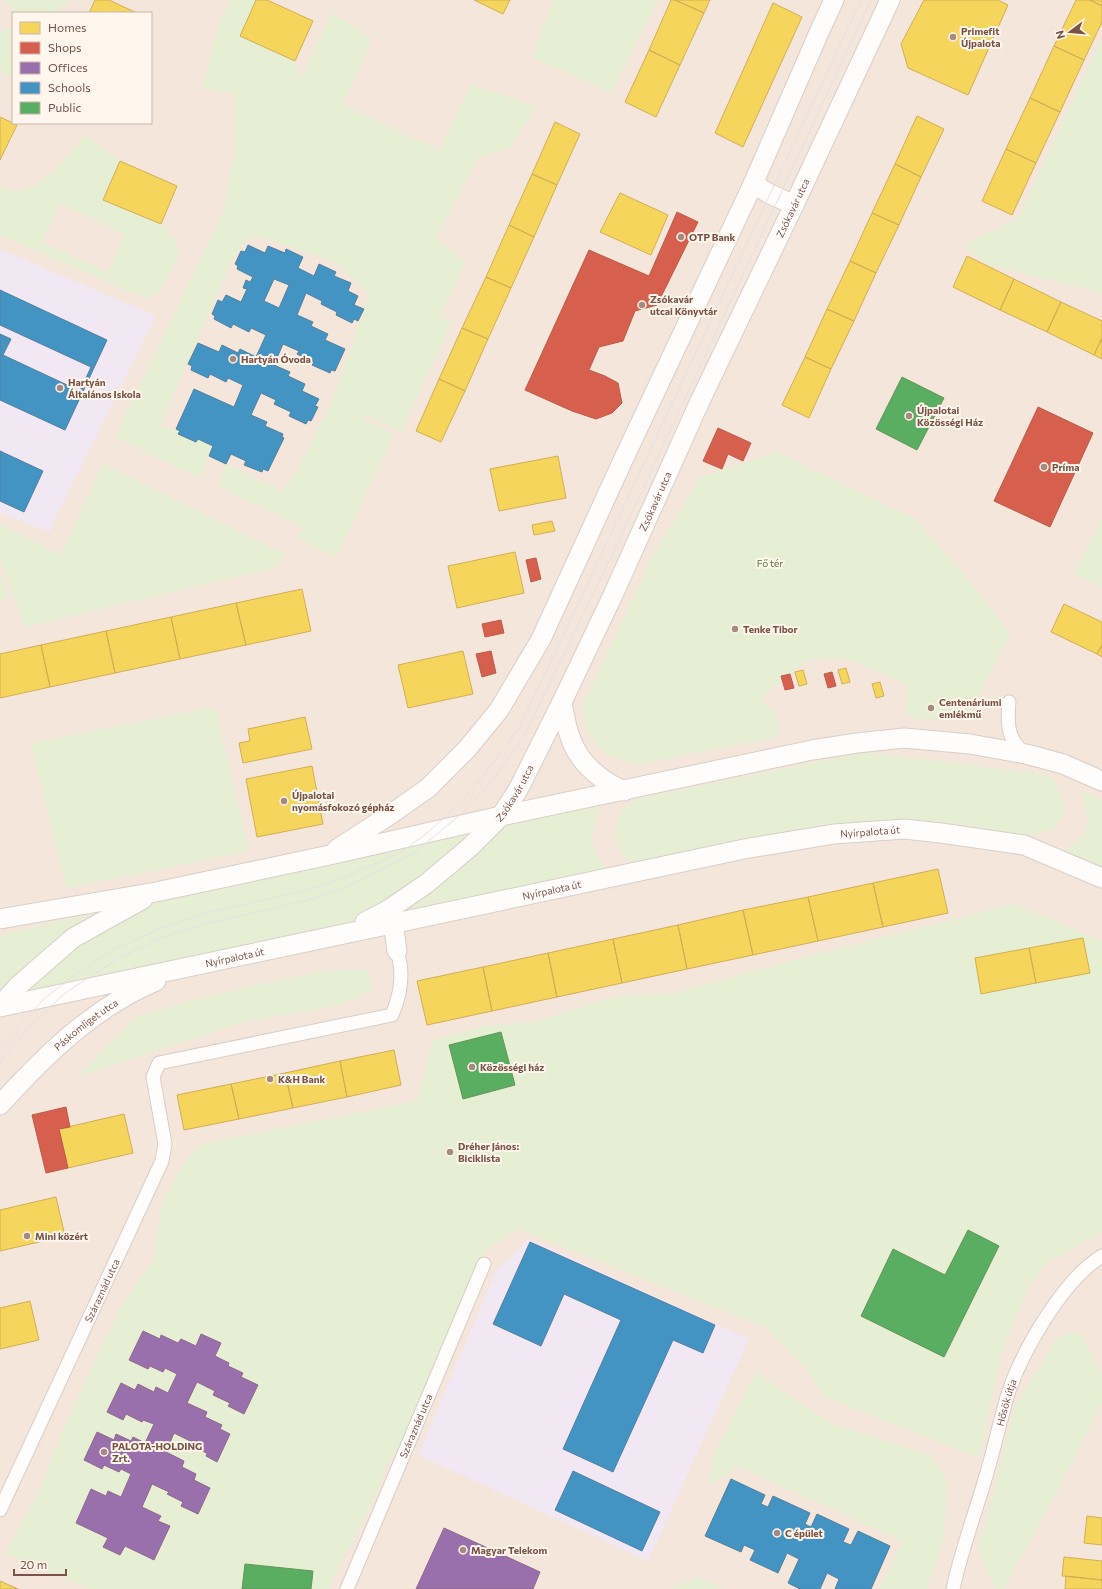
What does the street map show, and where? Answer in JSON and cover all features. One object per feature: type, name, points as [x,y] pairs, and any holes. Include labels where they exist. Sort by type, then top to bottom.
[{"type":"street","points":[[325,856],[392,814],[428,788],[476,740],[500,710],[541,639],[624,458],[753,184],[834,0]]},
{"type":"street","name":"Zsókavár utca","points":[[338,934],[388,910],[426,884],[470,847],[501,816],[519,788],[562,702],[633,552],[700,402],[890,0]]},
{"type":"street","points":[[753,184],[794,205]]},
{"type":"street","points":[[562,702],[566,728],[573,745],[583,761],[600,778],[624,791]]},
{"type":"street","points":[[1009,702],[1008,722],[1011,737],[1026,754]]},
{"type":"street","points":[[0,919],[156,892],[325,856],[501,816],[812,750],[857,743],[904,738],[970,744],[1026,754],[1063,764],[1102,782]]},
{"type":"street","name":"Nyírpalota út","points":[[0,1007],[744,849],[834,834],[904,830],[941,833],[1024,845],[1102,878]]},
{"type":"street","points":[[0,1007],[18,986],[73,938],[156,892]]},
{"type":"street","points":[[393,923],[397,951]]},
{"type":"street","name":"Száraznád utca","points":[[0,1510],[162,1161],[165,1144],[154,1077],[159,1063],[392,1015],[399,999],[401,964],[397,951]]},
{"type":"street","name":"Páskomliget utca","points":[[0,1106],[24,1078],[78,1028],[102,1010],[147,985],[189,968]]},
{"type":"street","name":"Hősök útja","points":[[953,1589],[956,1573],[987,1474],[1009,1393],[1026,1351],[1050,1312],[1077,1277],[1102,1256]]},
{"type":"street","name":"Száraznád utca","points":[[347,1589],[484,1264]]},
{"type":"shaded area","points":[[0,0],[1102,0],[1102,1589],[0,1589]]},
{"type":"shaded area","name":"Hartyán Általános Iskola","points":[[0,249],[156,316],[49,532],[0,513]]},
{"type":"shaded area","points":[[528,1238],[749,1339],[648,1561],[418,1455],[497,1269],[514,1255]]},
{"type":"green space","points":[[5,0],[69,0],[57,12],[16,12]]},
{"type":"green space","points":[[231,0],[256,0],[240,36],[295,61],[301,78],[332,13],[372,39],[343,105],[440,150],[471,84],[536,106],[510,148],[478,158],[436,238],[465,263],[440,316],[452,322],[401,432],[362,414],[363,419],[394,434],[336,558],[298,538],[303,527],[219,487],[226,464],[283,491],[297,471],[331,404],[369,295],[338,264],[265,238],[247,239],[232,260],[160,426],[180,431],[178,434],[196,442],[198,439],[213,446],[200,478],[115,437],[223,212],[236,149],[234,93],[203,89],[219,22]]},
{"type":"green space","points":[[553,0],[658,0],[611,93],[532,57]]},
{"type":"green space","points":[[12,26],[12,78],[0,72],[0,32]]},
{"type":"green space","points":[[1102,36],[1102,295],[1095,291],[988,265],[963,245],[1018,219]]},
{"type":"green space","points":[[85,135],[120,161],[103,200],[161,224],[176,241],[179,255],[158,294],[145,298],[0,235],[0,186],[12,191],[24,190],[36,185],[59,166]],"holes":[[[59,203],[125,235],[108,272],[42,243]]]},
{"type":"green space","name":"Fő tér","points":[[777,452],[917,520],[982,596],[1010,635],[966,720],[913,719],[906,712],[908,685],[849,659],[809,659],[760,699],[777,714],[778,737],[640,764],[617,758],[607,753],[599,747],[588,731],[584,720],[582,707],[654,553],[700,478]]},
{"type":"green space","points":[[103,463],[285,554],[277,567],[25,627],[0,559],[0,524],[61,555]]},
{"type":"green space","points":[[1102,517],[1102,587],[1074,574]]},
{"type":"green space","points":[[0,573],[9,598],[0,600]]},
{"type":"green space","points":[[215,707],[249,851],[66,888],[31,743]]},
{"type":"green space","points":[[865,752],[1043,774],[1052,778],[1061,794],[1065,811],[1055,828],[1025,836],[942,822],[877,821],[842,825],[635,867],[622,854],[614,835],[620,813],[632,800]]},
{"type":"green space","points":[[1080,790],[1102,800],[1102,867],[1065,850],[1079,840],[1085,833],[1087,827],[1087,814]]},
{"type":"green space","points":[[601,806],[594,825],[592,839],[593,845],[598,858],[612,872],[386,920],[512,823]]},
{"type":"green space","points":[[480,830],[353,927],[23,996],[55,964],[81,942],[154,902]]},
{"type":"green space","points":[[1014,904],[1102,942],[1102,1232],[1041,1267],[1037,1277],[1030,1284],[1002,1352],[979,1458],[825,1397],[803,1365],[765,1327],[517,1229],[486,1251],[427,1397],[387,1465],[373,1502],[328,1589],[89,1589],[5,1553],[37,1496],[66,1422],[124,1302],[154,1260],[161,1206],[182,1166],[201,1144],[417,1101],[433,1040],[486,1026],[538,1021],[617,996],[676,993],[801,958]]},
{"type":"green space","points":[[110,910],[66,932],[20,970],[0,996],[0,935]]},
{"type":"green space","points":[[325,970],[368,970],[372,990],[336,1006],[248,1021],[78,1076],[135,1017],[212,995]]},
{"type":"green space","points":[[1079,1331],[1102,1375],[1102,1403],[1059,1488],[1004,1589],[995,1589],[978,1548],[1014,1407],[1058,1337]]},
{"type":"green space","points":[[756,1372],[830,1423],[930,1455],[947,1480],[944,1537],[927,1589],[879,1589],[903,1541],[739,1467],[709,1485],[713,1455]]},
{"type":"green space","points":[[698,1577],[724,1589],[670,1589]]},
{"type":"building: Homes","points":[[95,0],[109,0],[135,12],[89,12]]},
{"type":"building: Homes","points":[[256,0],[267,0],[313,21],[295,61],[240,36]]},
{"type":"building: Homes","points":[[474,0],[510,0],[503,14]]},
{"type":"building: Homes","points":[[671,0],[675,0],[704,13],[680,65],[649,50]]},
{"type":"building: Homes","points":[[675,0],[710,0],[704,13]]},
{"type":"building: Homes","points":[[924,0],[998,0],[1008,5],[968,95],[908,68],[901,44]]},
{"type":"building: Homes","points":[[1076,0],[1090,0],[1102,6],[1102,22],[1084,60],[1054,46]]},
{"type":"building: Homes","points":[[1090,0],[1102,0],[1102,6]]},
{"type":"building: Homes","points":[[773,3],[802,17],[743,147],[715,133]]},
{"type":"building: Homes","points":[[1054,46],[1084,60],[1060,112],[1030,98]]},
{"type":"building: Homes","points":[[649,50],[680,65],[656,117],[625,102]]},
{"type":"building: Homes","points":[[1030,98],[1060,112],[1036,163],[1006,149]]},
{"type":"building: Homes","points":[[917,116],[944,129],[921,177],[895,164]]},
{"type":"building: Homes","points":[[0,117],[12,124],[17,125],[0,160]]},
{"type":"building: Homes","points":[[555,122],[580,134],[557,185],[532,174]]},
{"type":"building: Homes","points":[[1006,149],[1036,163],[1012,215],[982,201]]},
{"type":"building: Homes","points":[[120,161],[177,186],[161,224],[103,200]]},
{"type":"building: Homes","points":[[895,164],[921,177],[899,225],[872,213]]},
{"type":"building: Homes","points":[[532,174],[557,185],[534,237],[509,225]]},
{"type":"building: Homes","points":[[620,193],[668,215],[651,255],[600,232]]},
{"type":"building: Homes","points":[[872,213],[899,225],[876,273],[850,261]]},
{"type":"building: Homes","points":[[509,225],[534,237],[511,288],[486,277]]},
{"type":"building: Homes","points":[[967,256],[1014,279],[1000,310],[953,287]]},
{"type":"building: Homes","points":[[850,261],[876,273],[854,321],[827,309]]},
{"type":"building: Homes","points":[[486,277],[511,288],[488,339],[462,328]]},
{"type":"building: Homes","points":[[1014,279],[1061,302],[1047,332],[1000,310]]},
{"type":"building: Homes","points":[[1061,302],[1102,321],[1102,338],[1094,355],[1047,332]]},
{"type":"building: Homes","points":[[827,309],[854,321],[831,369],[805,357]]},
{"type":"building: Homes","points":[[462,328],[488,339],[465,391],[439,379]]},
{"type":"building: Homes","points":[[1102,338],[1102,359],[1094,355]]},
{"type":"building: Homes","points":[[805,357],[831,369],[809,418],[782,405]]},
{"type":"building: Homes","points":[[439,379],[465,391],[441,442],[416,431]]},
{"type":"building: Homes","points":[[558,456],[566,498],[499,511],[490,469]]},
{"type":"building: Homes","points":[[552,521],[555,531],[534,535],[532,525]]},
{"type":"building: Homes","points":[[515,552],[524,593],[457,608],[448,566]]},
{"type":"building: Homes","points":[[302,589],[311,631],[246,645],[236,603]]},
{"type":"building: Homes","points":[[236,603],[246,645],[180,659],[171,617]]},
{"type":"building: Homes","points":[[1064,604],[1102,622],[1102,645],[1097,654],[1051,632]]},
{"type":"building: Homes","points":[[171,617],[180,659],[115,673],[106,631]]},
{"type":"building: Homes","points":[[106,631],[115,673],[50,687],[41,645]]},
{"type":"building: Homes","points":[[41,645],[50,687],[0,698],[0,654]]},
{"type":"building: Homes","points":[[1102,645],[1102,657],[1097,654]]},
{"type":"building: Homes","points":[[463,651],[473,694],[408,708],[398,665]]},
{"type":"building: Homes","points":[[846,668],[850,682],[842,684],[838,670]]},
{"type":"building: Homes","points":[[803,670],[807,684],[799,686],[795,672]]},
{"type":"building: Homes","points":[[880,682],[884,696],[876,698],[872,684]]},
{"type":"building: Homes","points":[[305,717],[312,749],[243,763],[239,743],[250,741],[248,729]]},
{"type":"building: Homes","name":"Újpalotai nyomásfokozó gépház","points":[[312,766],[323,824],[257,837],[246,779]]},
{"type":"building: Homes","points":[[938,869],[948,913],[883,927],[873,883]]},
{"type":"building: Homes","points":[[873,883],[883,927],[818,941],[808,897]]},
{"type":"building: Homes","points":[[808,897],[818,941],[753,955],[743,910]]},
{"type":"building: Homes","points":[[743,910],[753,955],[687,969],[678,925]]},
{"type":"building: Homes","points":[[678,925],[687,969],[622,983],[613,939]]},
{"type":"building: Homes","points":[[1083,938],[1090,973],[1036,983],[1029,948]]},
{"type":"building: Homes","points":[[613,939],[622,983],[557,997],[548,953]]},
{"type":"building: Homes","points":[[1029,948],[1036,983],[981,994],[975,958]]},
{"type":"building: Homes","points":[[548,953],[557,997],[492,1011],[483,967]]},
{"type":"building: Homes","points":[[483,967],[492,1011],[427,1025],[417,981]]},
{"type":"building: Homes","points":[[394,1050],[401,1085],[347,1097],[340,1061]]},
{"type":"building: Homes","points":[[340,1061],[347,1097],[293,1108],[285,1073]]},
{"type":"building: Homes","points":[[285,1073],[293,1108],[239,1119],[231,1084]]},
{"type":"building: Homes","points":[[231,1084],[239,1119],[184,1130],[177,1095]]},
{"type":"building: Homes","points":[[124,1114],[133,1153],[68,1168],[59,1129]]},
{"type":"building: Homes","points":[[56,1197],[65,1236],[0,1251],[0,1210]]},
{"type":"building: Homes","points":[[30,1301],[39,1340],[0,1349],[0,1308]]},
{"type":"building: Homes","points":[[1087,1516],[1102,1518],[1102,1545],[1084,1543]]},
{"type":"building: Homes","points":[[1064,1557],[1102,1561],[1102,1580],[1062,1576]]},
{"type":"building: Homes","points":[[1066,1576],[1102,1580],[1102,1589],[1065,1589]]},
{"type":"building: Homes","points":[[0,1581],[18,1589],[0,1589]]},
{"type":"building: Shops","points":[[677,212],[698,222],[657,305],[635,311],[623,341],[599,347],[589,370],[618,383],[622,403],[612,413],[596,419],[572,411],[525,390],[589,250],[649,276]]},
{"type":"building: Shops","name":"Príma","points":[[1038,407],[1093,433],[1050,527],[994,501]]},
{"type":"building: Shops","points":[[718,428],[751,443],[743,461],[728,454],[722,469],[703,461]]},
{"type":"building: Shops","points":[[536,558],[541,579],[531,582],[526,560]]},
{"type":"building: Shops","points":[[501,620],[504,633],[485,637],[482,624]]},
{"type":"building: Shops","points":[[491,651],[496,673],[482,677],[476,654]]},
{"type":"building: Shops","points":[[832,672],[836,686],[828,688],[824,674]]},
{"type":"building: Shops","points":[[790,674],[794,688],[785,690],[781,676]]},
{"type":"building: Shops","points":[[66,1107],[70,1127],[59,1129],[68,1168],[46,1173],[32,1115]]},
{"type":"building: Offices","points":[[143,1331],[160,1339],[161,1335],[178,1343],[181,1339],[196,1346],[201,1334],[221,1343],[215,1356],[229,1363],[228,1366],[243,1373],[241,1377],[258,1385],[244,1414],[228,1406],[230,1403],[213,1395],[215,1391],[197,1382],[187,1403],[207,1412],[205,1417],[222,1425],[220,1429],[230,1434],[217,1462],[206,1456],[207,1453],[190,1446],[192,1442],[174,1433],[166,1452],[184,1461],[182,1467],[196,1474],[194,1480],[210,1488],[198,1514],[181,1506],[183,1502],[167,1494],[169,1492],[152,1484],[142,1507],[161,1516],[158,1521],[170,1526],[154,1560],[125,1546],[120,1555],[103,1547],[108,1538],[76,1523],[91,1489],[106,1496],[108,1491],[121,1497],[131,1474],[121,1469],[119,1472],[104,1465],[102,1469],[84,1460],[97,1432],[114,1440],[116,1434],[131,1441],[133,1437],[145,1443],[154,1424],[143,1420],[142,1422],[126,1414],[123,1420],[107,1412],[121,1383],[135,1390],[138,1384],[154,1392],[156,1387],[168,1393],[177,1374],[165,1368],[163,1372],[150,1366],[148,1369],[129,1360]]},
{"type":"building: Offices","name":"Magyar Telekom","points":[[444,1528],[540,1572],[533,1589],[416,1589]]},
{"type":"building: Schools","name":"Hartyán Óvoda","points":[[248,245],[265,253],[268,246],[285,253],[286,249],[303,257],[298,268],[314,276],[319,264],[336,272],[334,276],[351,283],[348,291],[358,296],[354,305],[364,309],[358,321],[354,319],[352,323],[336,315],[337,312],[321,304],[322,301],[306,293],[297,315],[313,322],[311,326],[328,334],[325,340],[345,349],[335,371],[331,370],[330,373],[312,365],[314,362],[297,354],[299,351],[283,344],[274,365],[290,372],[288,376],[305,384],[302,391],[319,399],[315,406],[318,407],[311,421],[308,420],[306,424],[289,416],[291,412],[274,404],[276,400],[261,393],[251,415],[267,422],[265,426],[283,434],[282,437],[284,438],[268,471],[263,469],[262,472],[244,465],[246,461],[231,454],[226,464],[209,456],[213,446],[198,439],[196,442],[178,434],[180,431],[176,429],[194,389],[234,407],[243,385],[228,378],[226,382],[210,374],[208,378],[191,370],[192,366],[188,364],[198,343],[219,352],[222,345],[238,353],[240,349],[256,357],[266,335],[251,328],[249,332],[233,324],[231,328],[214,319],[215,316],[212,314],[218,300],[222,302],[226,295],[241,302],[247,289],[243,288],[246,280],[250,282],[253,277],[237,269],[238,266],[235,264],[241,251],[245,252]],"holes":[[[274,279],[289,285],[279,308],[264,301]]]},
{"type":"building: Schools","points":[[0,290],[107,340],[65,430],[0,400],[0,334],[11,339],[3,355],[80,391],[91,367],[0,325]]},
{"type":"building: Schools","points":[[0,451],[43,471],[24,512],[0,501]]},
{"type":"building: Schools","points":[[530,1242],[715,1325],[703,1353],[673,1340],[613,1472],[563,1449],[621,1320],[564,1294],[541,1346],[493,1324]]},
{"type":"building: Schools","points":[[573,1471],[660,1512],[642,1551],[555,1510]]},
{"type":"building: Schools","name":"C épület","points":[[731,1479],[765,1495],[761,1504],[768,1507],[773,1496],[810,1513],[805,1524],[811,1527],[817,1514],[849,1529],[843,1542],[851,1545],[858,1531],[890,1546],[871,1589],[835,1589],[839,1579],[827,1573],[820,1589],[800,1589],[788,1583],[799,1559],[787,1553],[778,1573],[750,1560],[755,1550],[744,1545],[741,1552],[705,1536]]},
{"type":"building: Public","name":"Újpalotai Közösségi Ház","points":[[902,377],[944,398],[917,450],[876,429]]},
{"type":"building: Public","name":"Közösségi ház","points":[[501,1032],[515,1085],[463,1099],[449,1045]]},
{"type":"building: Public","points":[[968,1230],[999,1246],[944,1357],[861,1316],[893,1249],[945,1275]]},
{"type":"building: Public","points":[[245,1564],[313,1571],[311,1589],[242,1589]]},
{"type":"tram line","points":[[0,1047],[46,997],[75,975],[113,950],[161,928],[203,914],[311,889],[335,881],[402,852],[427,833],[460,803],[489,768],[519,728],[861,0]]},
{"type":"tram line","points":[[0,1062],[28,1028],[65,993],[116,960],[161,938],[205,924],[309,900],[361,880],[414,853],[466,810],[497,775],[526,732],[615,549],[871,0]]},
{"type":"place","name":"Primefit Újpalota","points":[[953,37]]},
{"type":"place","name":"OTP Bank","points":[[681,237]]},
{"type":"place","name":"Zsókavár utcai Könyvtár","points":[[642,305]]},
{"type":"place","name":"Hartyán Óvoda","points":[[233,359]]},
{"type":"place","name":"Hartyán Általános Iskola","points":[[60,388]]},
{"type":"place","name":"Újpalotai Közösségi Ház","points":[[909,416]]},
{"type":"place","name":"Príma","points":[[1044,467]]},
{"type":"place","name":"Tenke Tibor","points":[[735,629]]},
{"type":"place","name":"Centenáriumi emlékmű","points":[[931,708]]},
{"type":"place","name":"Újpalotai nyomásfokozó gépház","points":[[284,801]]},
{"type":"place","name":"Közösségi ház","points":[[472,1067]]},
{"type":"place","name":"K&H Bank","points":[[270,1079]]},
{"type":"place","name":"Dréher János: Biciklista","points":[[450,1152]]},
{"type":"place","name":"Mini közért","points":[[27,1236]]},
{"type":"place","name":"PALOTA-HOLDING Zrt.","points":[[104,1452]]},
{"type":"place","name":"C épület","points":[[777,1533]]},
{"type":"place","name":"Magyar Telekom","points":[[463,1550]]}]
